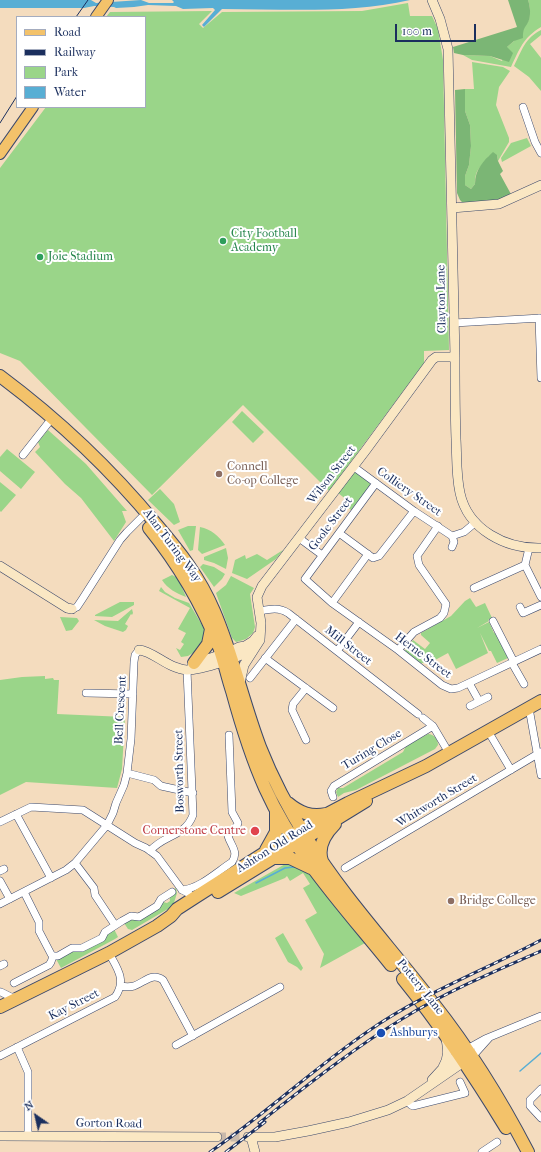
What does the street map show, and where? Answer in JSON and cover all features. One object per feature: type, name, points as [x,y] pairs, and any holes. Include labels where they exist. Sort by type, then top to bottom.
[{"type":"highway","name":"Alan Turing Way","points":[[0,376],[33,400],[95,456],[146,511],[179,551],[194,573],[214,612],[256,768],[275,809],[299,837]]},
{"type":"highway","name":"Alan Turing Way","points":[[0,386],[49,422],[98,468],[141,518],[181,571],[194,592],[226,657],[245,682],[264,757],[299,837]]},
{"type":"highway","points":[[191,666],[208,644],[211,629]]},
{"type":"highway","name":"Ashton Old Road","points":[[174,913],[180,915],[275,858],[329,813],[384,787],[449,753],[541,701]]},
{"type":"highway","points":[[264,757],[264,766],[273,790],[299,837],[384,955]]},
{"type":"highway","name":"Ashton Old Road","points":[[0,1007],[109,953],[157,926],[194,898],[259,856],[345,815],[360,806],[384,787]]},
{"type":"highway","points":[[283,798],[294,808],[305,814],[316,815],[329,813]]},
{"type":"highway","points":[[259,856],[268,847],[276,832],[277,818],[275,809]]},
{"type":"highway","points":[[275,858],[290,858],[305,864],[318,866],[323,839],[345,815]]},
{"type":"highway","name":"Pottery Lane","points":[[299,837],[318,866],[384,955],[417,996],[445,1035],[465,1056],[498,1098],[528,1152]]},
{"type":"highway","name":"Pottery Lane","points":[[318,866],[364,917],[434,1003],[519,1152]]},
{"type":"main road","points":[[97,16],[108,0]]},
{"type":"main road","points":[[0,154],[32,108]]},
{"type":"street","name":"Clayton Lane","points":[[432,0],[440,19],[448,49],[457,474],[460,495],[466,510],[484,531],[500,541],[519,547],[541,548]]},
{"type":"street","points":[[523,107],[535,142],[541,153]]},
{"type":"street","points":[[452,208],[499,204],[541,185]]},
{"type":"street","points":[[454,323],[540,318],[541,378]]},
{"type":"street","name":"Wilson Street","points":[[245,682],[244,665],[260,640],[261,624],[258,597],[259,590],[354,467],[432,360],[436,357],[455,357]]},
{"type":"street","points":[[23,455],[49,422]]},
{"type":"street","name":"Colliery Street","points":[[354,467],[414,511],[452,536]]},
{"type":"street","name":"Goole Street","points":[[305,579],[376,483]]},
{"type":"street","points":[[339,533],[374,558],[379,556],[414,511]]},
{"type":"street","points":[[0,566],[66,608],[72,609],[81,601],[120,540],[141,518]]},
{"type":"street","points":[[452,547],[454,542],[452,536],[464,532],[476,522]]},
{"type":"street","points":[[398,650],[414,632],[440,618],[446,608],[446,604],[417,560],[418,553],[438,526]]},
{"type":"street","points":[[299,538],[322,555]]},
{"type":"street","points":[[529,548],[525,564],[541,597]]},
{"type":"street","points":[[332,603],[368,554]]},
{"type":"street","points":[[474,588],[525,564]]},
{"type":"street","name":"Herne Street","points":[[305,579],[332,603],[398,650],[447,688],[453,689],[469,683],[541,649]]},
{"type":"street","points":[[520,607],[523,613],[541,605]]},
{"type":"street","name":"Mill Street","points":[[260,611],[280,609],[296,619],[433,726]]},
{"type":"street","points":[[245,682],[296,619]]},
{"type":"street","points":[[493,621],[524,684]]},
{"type":"street","points":[[337,650],[359,622]]},
{"type":"street","points":[[226,657],[253,641],[261,630]]},
{"type":"street","points":[[139,650],[173,666],[191,666],[251,650],[260,640]]},
{"type":"street","name":"Bell Crescent","points":[[0,904],[66,870],[75,863],[107,825],[118,797],[122,792],[127,773],[131,738],[134,662],[135,655],[139,650]]},
{"type":"street","points":[[265,658],[333,708]]},
{"type":"street","name":"Bosworth Street","points":[[150,851],[157,844],[169,839],[188,824],[193,815],[191,666]]},
{"type":"street","points":[[469,683],[479,701]]},
{"type":"street","points":[[306,688],[293,704],[292,710],[306,740]]},
{"type":"street","points":[[86,693],[133,694]]},
{"type":"street","points":[[470,706],[488,697]]},
{"type":"street","points":[[529,708],[539,753],[541,775]]},
{"type":"street","points":[[433,726],[449,753]]},
{"type":"street","name":"Turing Close","points":[[333,797],[331,791],[334,786],[433,726]]},
{"type":"street","points":[[488,731],[511,770]]},
{"type":"street","points":[[182,890],[189,890],[196,886],[233,860],[235,853],[228,836],[237,826],[238,822],[232,812],[229,735]]},
{"type":"street","name":"Whitworth Street","points":[[345,868],[539,753]]},
{"type":"street","points":[[127,773],[154,780],[162,786],[193,793]]},
{"type":"street","points":[[0,822],[36,806],[80,809],[87,811],[135,843],[142,845],[150,851],[163,862],[182,890],[188,892],[194,898]]},
{"type":"street","points":[[16,814],[51,878]]},
{"type":"street","points":[[75,863],[94,888],[95,895],[115,925]]},
{"type":"street","points":[[0,881],[10,899]]},
{"type":"street","points":[[174,913],[180,902],[182,890]]},
{"type":"street","points":[[24,892],[39,922],[39,931],[53,956]]},
{"type":"street","points":[[53,956],[58,956],[72,948],[82,948],[102,938],[105,932],[115,925],[131,916],[138,917],[158,906],[161,899],[172,892]]},
{"type":"street","points":[[109,953],[121,977],[121,986],[134,986],[151,977],[159,977],[163,980],[193,1036]]},
{"type":"street","points":[[14,984],[49,965],[53,956]]},
{"type":"street","name":"Kay Street","points":[[0,1056],[116,996],[121,986]]},
{"type":"street","points":[[176,1045],[280,987]]},
{"type":"street","points":[[1,990],[11,997],[19,998]]},
{"type":"street","points":[[0,1002],[1,990]]},
{"type":"street","points":[[255,1152],[249,1137],[275,1137],[349,1122],[388,1110],[407,1101],[465,1056],[477,1043],[541,1016]]},
{"type":"street","points":[[418,1093],[443,1068],[448,1059],[445,1035]]},
{"type":"street","points":[[17,1047],[28,1072],[28,1135]]},
{"type":"street","points":[[443,1068],[465,1056]]},
{"type":"street","points":[[407,1101],[413,1106],[465,1093],[460,1082]]},
{"type":"street","points":[[541,1089],[530,1100],[530,1106],[541,1118]]},
{"type":"street","points":[[418,1093],[424,1103]]},
{"type":"street","name":"Gorton Road","points":[[0,1136],[217,1137]]},
{"type":"street","points":[[482,1152],[497,1142]]},
{"type":"green space","points":[[508,0],[528,0],[530,7],[529,20],[524,31],[523,38],[514,41],[507,47],[513,53],[509,62],[490,56],[463,55],[454,53],[453,47],[517,27]]},
{"type":"green space","points":[[528,0],[541,0],[541,27],[526,39],[511,67],[472,60],[463,55],[490,56],[502,61],[507,47],[514,41],[529,20],[530,8]]},
{"type":"green space","name":"City Football Academy","points":[[408,3],[410,16],[432,16],[438,29],[443,60],[449,350],[424,351],[424,363],[329,491],[243,405],[152,495],[20,361],[0,353],[0,168],[45,108],[146,108],[146,16],[107,16],[110,12],[212,11],[199,24],[203,28],[222,12],[362,11]]},
{"type":"green space","points":[[541,30],[541,35],[530,44],[541,58],[541,91],[529,77],[514,66],[531,37]]},
{"type":"green space","points":[[472,62],[503,67],[510,71],[499,87],[496,105],[509,138],[509,142],[498,161],[497,155],[489,156],[479,168],[475,179],[475,184],[471,189],[465,185],[465,176],[469,165],[471,146],[470,125],[465,111],[465,89],[474,89]]},
{"type":"green space","points":[[465,89],[465,111],[470,125],[471,146],[469,165],[465,176],[465,185],[471,189],[475,184],[476,174],[480,166],[493,152],[497,155],[503,171],[500,174],[512,196],[502,200],[463,203],[457,193],[455,90]]},
{"type":"green space","points":[[527,138],[531,146],[502,162],[501,158],[511,143]]},
{"type":"green space","points":[[242,411],[264,432],[253,443],[232,422]]},
{"type":"green space","points":[[48,430],[86,464],[127,511],[122,511],[126,522],[114,541],[81,498],[65,484],[35,452],[40,447],[38,442]]},
{"type":"green space","points":[[7,449],[35,472],[21,489],[0,471],[0,457]]},
{"type":"green space","points":[[355,471],[371,484],[351,510],[344,504],[347,500],[338,493]]},
{"type":"green space","points":[[0,482],[16,495],[1,512],[0,511]]},
{"type":"green space","points":[[160,489],[174,504],[180,522],[174,525],[148,500]]},
{"type":"green space","points":[[188,526],[196,526],[193,550],[190,551],[178,530]]},
{"type":"green space","points":[[200,527],[208,529],[214,533],[225,545],[202,554],[198,550]]},
{"type":"green space","points":[[226,548],[228,558],[226,569],[204,560],[204,557]]},
{"type":"green space","points":[[283,550],[276,559],[247,579],[232,573],[235,560],[245,555],[246,559],[257,554],[267,560]]},
{"type":"green space","points":[[203,564],[214,567],[225,574],[214,587],[200,567]]},
{"type":"green space","points":[[172,575],[178,578],[186,597],[172,590],[162,580]]},
{"type":"green space","points":[[231,576],[254,588],[250,594],[255,627],[253,633],[246,639],[236,642],[232,638],[216,593],[226,585]]},
{"type":"green space","points":[[161,587],[165,592],[175,598],[189,603],[205,630],[205,639],[196,651],[188,656],[181,657],[176,648],[180,650],[184,644],[181,642],[186,633],[178,629],[190,608],[159,591]]},
{"type":"green space","points":[[470,598],[476,607],[485,603],[492,618],[477,628],[489,622],[508,658],[497,663],[480,633],[488,653],[456,669],[448,653],[437,659],[419,664],[404,652],[413,640],[425,649],[430,643],[421,635],[421,633],[451,616],[465,601]]},
{"type":"green space","points":[[120,602],[134,602],[134,605],[112,617],[95,616],[95,615]]},
{"type":"green space","points":[[132,609],[133,613],[125,624],[128,626],[123,632],[105,626],[94,620],[118,621]]},
{"type":"green space","points":[[60,617],[77,618],[79,621],[72,630],[66,631]]},
{"type":"green space","points":[[45,676],[45,679],[53,678],[54,680],[59,680],[57,714],[125,717],[122,769],[117,788],[26,782],[0,795],[0,680]]},
{"type":"green space","points":[[428,734],[434,736],[438,743],[435,749],[356,790],[344,793],[338,797],[336,792],[338,788],[343,788],[403,752],[406,746]]},
{"type":"green space","points":[[287,863],[303,868],[311,876],[365,943],[320,968],[324,954],[305,920],[317,913],[303,888],[310,884],[303,873],[290,881],[287,876],[241,896],[234,893]]},
{"type":"green space","points":[[176,888],[177,893],[173,906],[132,930],[128,929],[124,923],[163,902],[167,903],[170,901],[171,893]]},
{"type":"green space","points":[[114,929],[118,937],[61,968],[56,959]]},
{"type":"green space","points":[[283,933],[303,968],[301,971],[288,962],[275,938]]},
{"type":"water","points":[[0,0],[91,0],[96,3],[141,0],[149,3],[173,3],[174,2],[172,0],[410,0],[340,9],[222,9],[204,27],[202,25],[215,10],[213,8],[183,9],[176,6],[148,5],[116,8],[94,6],[84,8],[0,8]]},
{"type":"waterway","points":[[256,883],[285,868],[294,867]]},
{"type":"waterway","points":[[520,1071],[541,1053]]},
{"type":"tunnel","points":[[217,1137],[248,1137]]},
{"type":"tram line","points":[[77,16],[88,0]]},
{"type":"tram line","points":[[0,123],[16,98]]},
{"type":"railway","points":[[210,1152],[250,1123],[347,1046],[388,1018],[430,994],[541,940]]},
{"type":"railway","points":[[259,1123],[346,1056],[418,1009],[488,974],[541,951]]},
{"type":"railway","points":[[226,1152],[265,1122]]},
{"type":"place","name":"City Football Academy","points":[[223,241]]},
{"type":"place","name":"Joie Stadium","points":[[40,257]]},
{"type":"place","name":"Connell Co-op College","points":[[219,474]]},
{"type":"place","name":"Cornerstone Centre","points":[[255,831]]},
{"type":"place","name":"Bridge College","points":[[451,901]]},
{"type":"place","name":"Ashburys","points":[[381,1033]]}]
